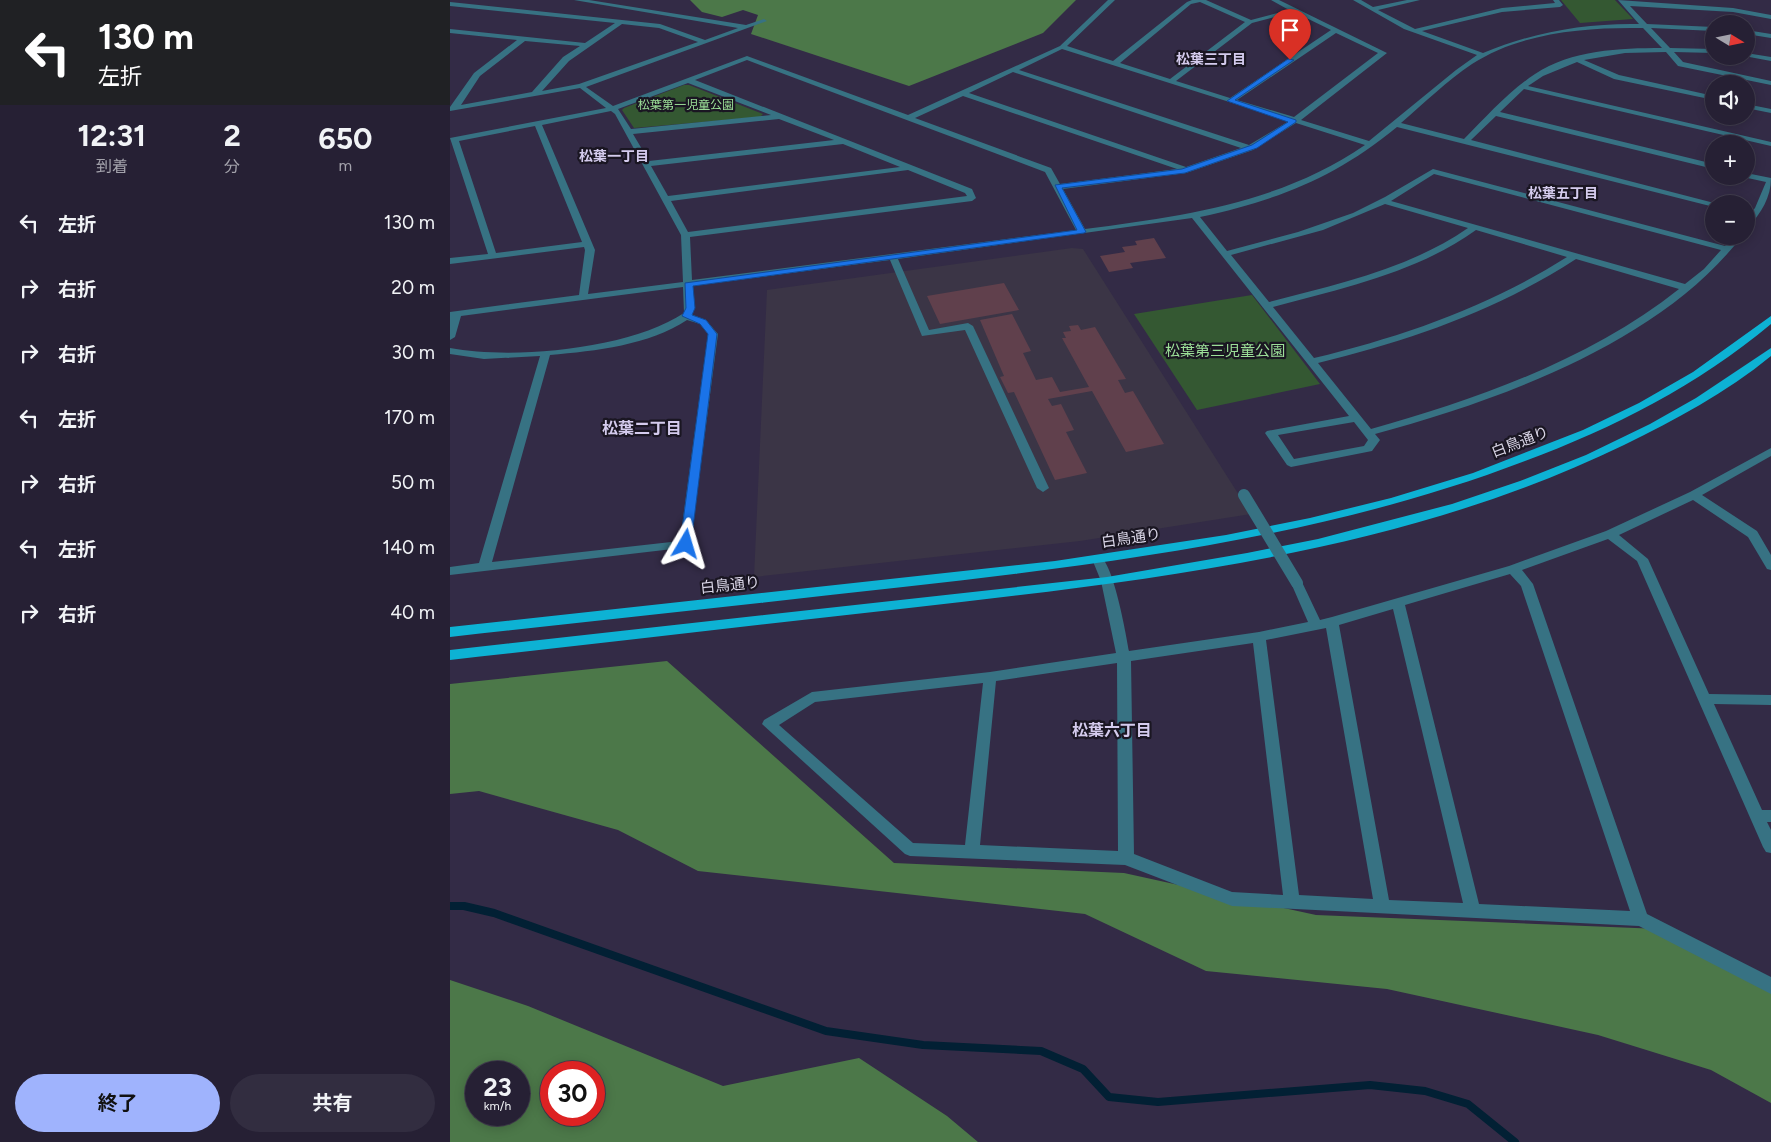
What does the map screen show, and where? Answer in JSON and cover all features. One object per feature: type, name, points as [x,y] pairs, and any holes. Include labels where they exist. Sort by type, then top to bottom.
[{"type":"main road","name":"白鳥通り","points":[[450,632],[938,579],[1098,559],[1185,547],[1372,507],[1516,462],[1592,430],[1653,401],[1702,371],[1771,318]]},
{"type":"main road","points":[[450,655],[1107,581],[1193,568],[1389,526],[1495,493],[1614,447],[1726,384],[1771,351]]},
{"type":"street","points":[[577,0],[747,27]]},
{"type":"street","points":[[908,118],[1062,47],[1112,0]]},
{"type":"street","points":[[1114,64],[1190,3],[1200,0],[1250,22]]},
{"type":"street","points":[[1057,186],[1186,170],[1250,148],[1294,121],[1383,53],[1274,0]]},
{"type":"street","points":[[1356,0],[1415,31],[1483,55]]},
{"type":"street","points":[[1372,9],[1417,0]]},
{"type":"street","points":[[1415,31],[1502,10],[1560,5],[1556,0]]},
{"type":"street","points":[[1623,2],[1733,10],[1768,15]]},
{"type":"street","points":[[1623,2],[1681,64],[1771,83]]},
{"type":"street","points":[[450,4],[660,26],[705,42]]},
{"type":"street","points":[[1170,82],[1250,22],[1296,10]]},
{"type":"street","points":[[452,109],[581,86],[764,21]]},
{"type":"street","points":[[534,95],[566,60],[621,22]]},
{"type":"street","points":[[450,338],[454,315],[1082,232],[1194,215],[1285,191],[1333,169],[1396,124],[1462,68],[1483,55],[1510,44],[1555,33],[1645,26],[1705,29]]},
{"type":"street","points":[[1230,101],[1336,30]]},
{"type":"street","points":[[450,31],[586,45]]},
{"type":"street","points":[[450,40],[462,32]]},
{"type":"street","points":[[1755,33],[1771,36]]},
{"type":"street","points":[[452,109],[477,75],[523,39]]},
{"type":"street","points":[[1062,47],[1370,144]]},
{"type":"street","points":[[1466,141],[1523,87],[1550,69],[1579,60],[1617,53],[1666,49],[1705,51]]},
{"type":"street","points":[[1755,56],[1771,58]]},
{"type":"street","points":[[493,256],[452,139],[612,109],[747,58],[1048,170],[1082,232]]},
{"type":"street","points":[[1579,60],[1617,77],[1705,96]]},
{"type":"street","points":[[1013,70],[1250,148]]},
{"type":"street","points":[[685,235],[972,198],[969,192],[688,80]]},
{"type":"street","points":[[450,351],[482,356],[546,353],[639,337],[677,323],[687,316],[690,308],[685,235],[618,113],[581,86]]},
{"type":"street","points":[[1523,87],[1771,144]]},
{"type":"street","points":[[962,93],[1186,170]]},
{"type":"street","points":[[1755,108],[1771,111]]},
{"type":"street","points":[[1495,113],[1705,164]]},
{"type":"street","points":[[628,132],[779,117]]},
{"type":"street","points":[[538,124],[590,250],[584,298]]},
{"type":"street","points":[[1396,124],[1705,202]]},
{"type":"street","points":[[646,164],[844,142]]},
{"type":"street","points":[[665,198],[910,168]]},
{"type":"street","points":[[1226,254],[1314,230],[1345,219],[1383,201],[1433,171],[1727,249]]},
{"type":"street","points":[[1755,177],[1771,181],[1755,206]]},
{"type":"street","points":[[1383,201],[1687,288]]},
{"type":"street","points":[[1194,215],[1374,440],[1368,449],[1291,463],[1272,434],[1356,418]]},
{"type":"street","points":[[1267,306],[1396,268],[1428,255],[1465,236],[1475,228]]},
{"type":"street","points":[[450,261],[588,244]]},
{"type":"street","points":[[1368,433],[1401,425],[1478,399],[1607,340],[1672,301],[1730,245]]},
{"type":"street","points":[[1311,362],[1371,347],[1458,319],[1502,300],[1574,256]]},
{"type":"street","points":[[893,257],[926,334],[968,326],[1043,488]]},
{"type":"street","points":[[450,571],[686,544],[713,334],[703,322],[687,316]]},
{"type":"street","points":[[484,567],[546,353]]},
{"type":"street","points":[[1769,454],[1694,495],[1610,534],[1513,569],[1332,622],[1259,636],[1124,657],[990,676],[812,696],[769,724],[910,849],[1126,858],[1232,899],[1641,919],[1771,986]]},
{"type":"street","points":[[1244,495],[1297,583],[1316,626]]},
{"type":"street","points":[[1694,495],[1753,534],[1771,566]]},
{"type":"street","points":[[1610,534],[1642,558],[1705,699],[1764,816],[1771,847]]},
{"type":"street","points":[[1098,559],[1107,581],[1124,657],[1126,858]]},
{"type":"street","points":[[1513,569],[1527,584],[1641,919]]},
{"type":"street","points":[[1398,603],[1473,912]]},
{"type":"street","points":[[1332,622],[1382,907]]},
{"type":"street","points":[[1259,636],[1292,902]]},
{"type":"street","points":[[972,852],[990,676]]},
{"type":"street","points":[[1705,699],[1771,700]]},
{"type":"shaded area","points":[[1072,248],[1083,249],[1251,514],[1080,541],[754,577],[767,290]]},
{"type":"green space","points":[[690,0],[1076,0],[1043,33],[909,86],[751,34],[758,15],[743,10],[722,17],[702,12]]},
{"type":"green space","points":[[1561,0],[1615,0],[1633,19],[1580,23]]},
{"type":"green space","name":"松葉第一児童公園","points":[[684,85],[689,85],[763,114],[760,117],[634,128],[622,110]]},
{"type":"green space","name":"松葉第三児童公園","points":[[1252,295],[1320,384],[1197,410],[1134,314]]},
{"type":"green space","points":[[667,661],[894,863],[1124,873],[1316,915],[1660,929],[1771,988],[1771,1103],[1711,1070],[1598,1035],[1387,989],[1206,971],[1085,914],[698,871],[618,830],[479,791],[450,794],[450,684]]},
{"type":"green space","points":[[450,980],[528,1006],[723,1086],[859,1058],[947,1116],[978,1142],[450,1142]]},
{"type":"building","points":[[1154,238],[1166,258],[1130,263],[1133,268],[1109,272],[1100,256],[1125,252],[1122,247],[1137,245],[1135,241]]},
{"type":"building","points":[[1004,283],[1019,310],[940,324],[927,296]]},
{"type":"building","points":[[1012,314],[1031,351],[1023,353],[1036,380],[1052,377],[1060,392],[1089,387],[1062,338],[1066,338],[1063,332],[1071,331],[1069,326],[1078,325],[1081,330],[1095,327],[1126,379],[1118,380],[1125,393],[1133,391],[1164,444],[1126,452],[1092,391],[1048,399],[1052,406],[1061,404],[1074,430],[1066,432],[1087,473],[1055,480],[1014,392],[1008,393],[1000,377],[1004,376],[980,320]]},
{"type":"waterway","points":[[450,906],[464,906],[494,913],[826,1031],[923,1045],[1041,1051],[1083,1069],[1109,1097],[1158,1102],[1370,1085],[1425,1091],[1468,1104],[1515,1142]]},
{"type":"district","name":"松葉三丁目","points":[[1211,59]]},
{"type":"district","name":"松葉一丁目","points":[[614,156]]},
{"type":"district","name":"松葉五丁目","points":[[1563,193]]},
{"type":"district","name":"松葉二丁目","points":[[642,428]]},
{"type":"district","name":"松葉六丁目","points":[[1112,730]]},
{"type":"route","points":[[686,544],[713,334],[703,322],[687,316],[690,308],[688,284],[1082,232],[1057,186],[1183,172],[1254,146],[1294,121],[1230,101],[1290,60]]}]
